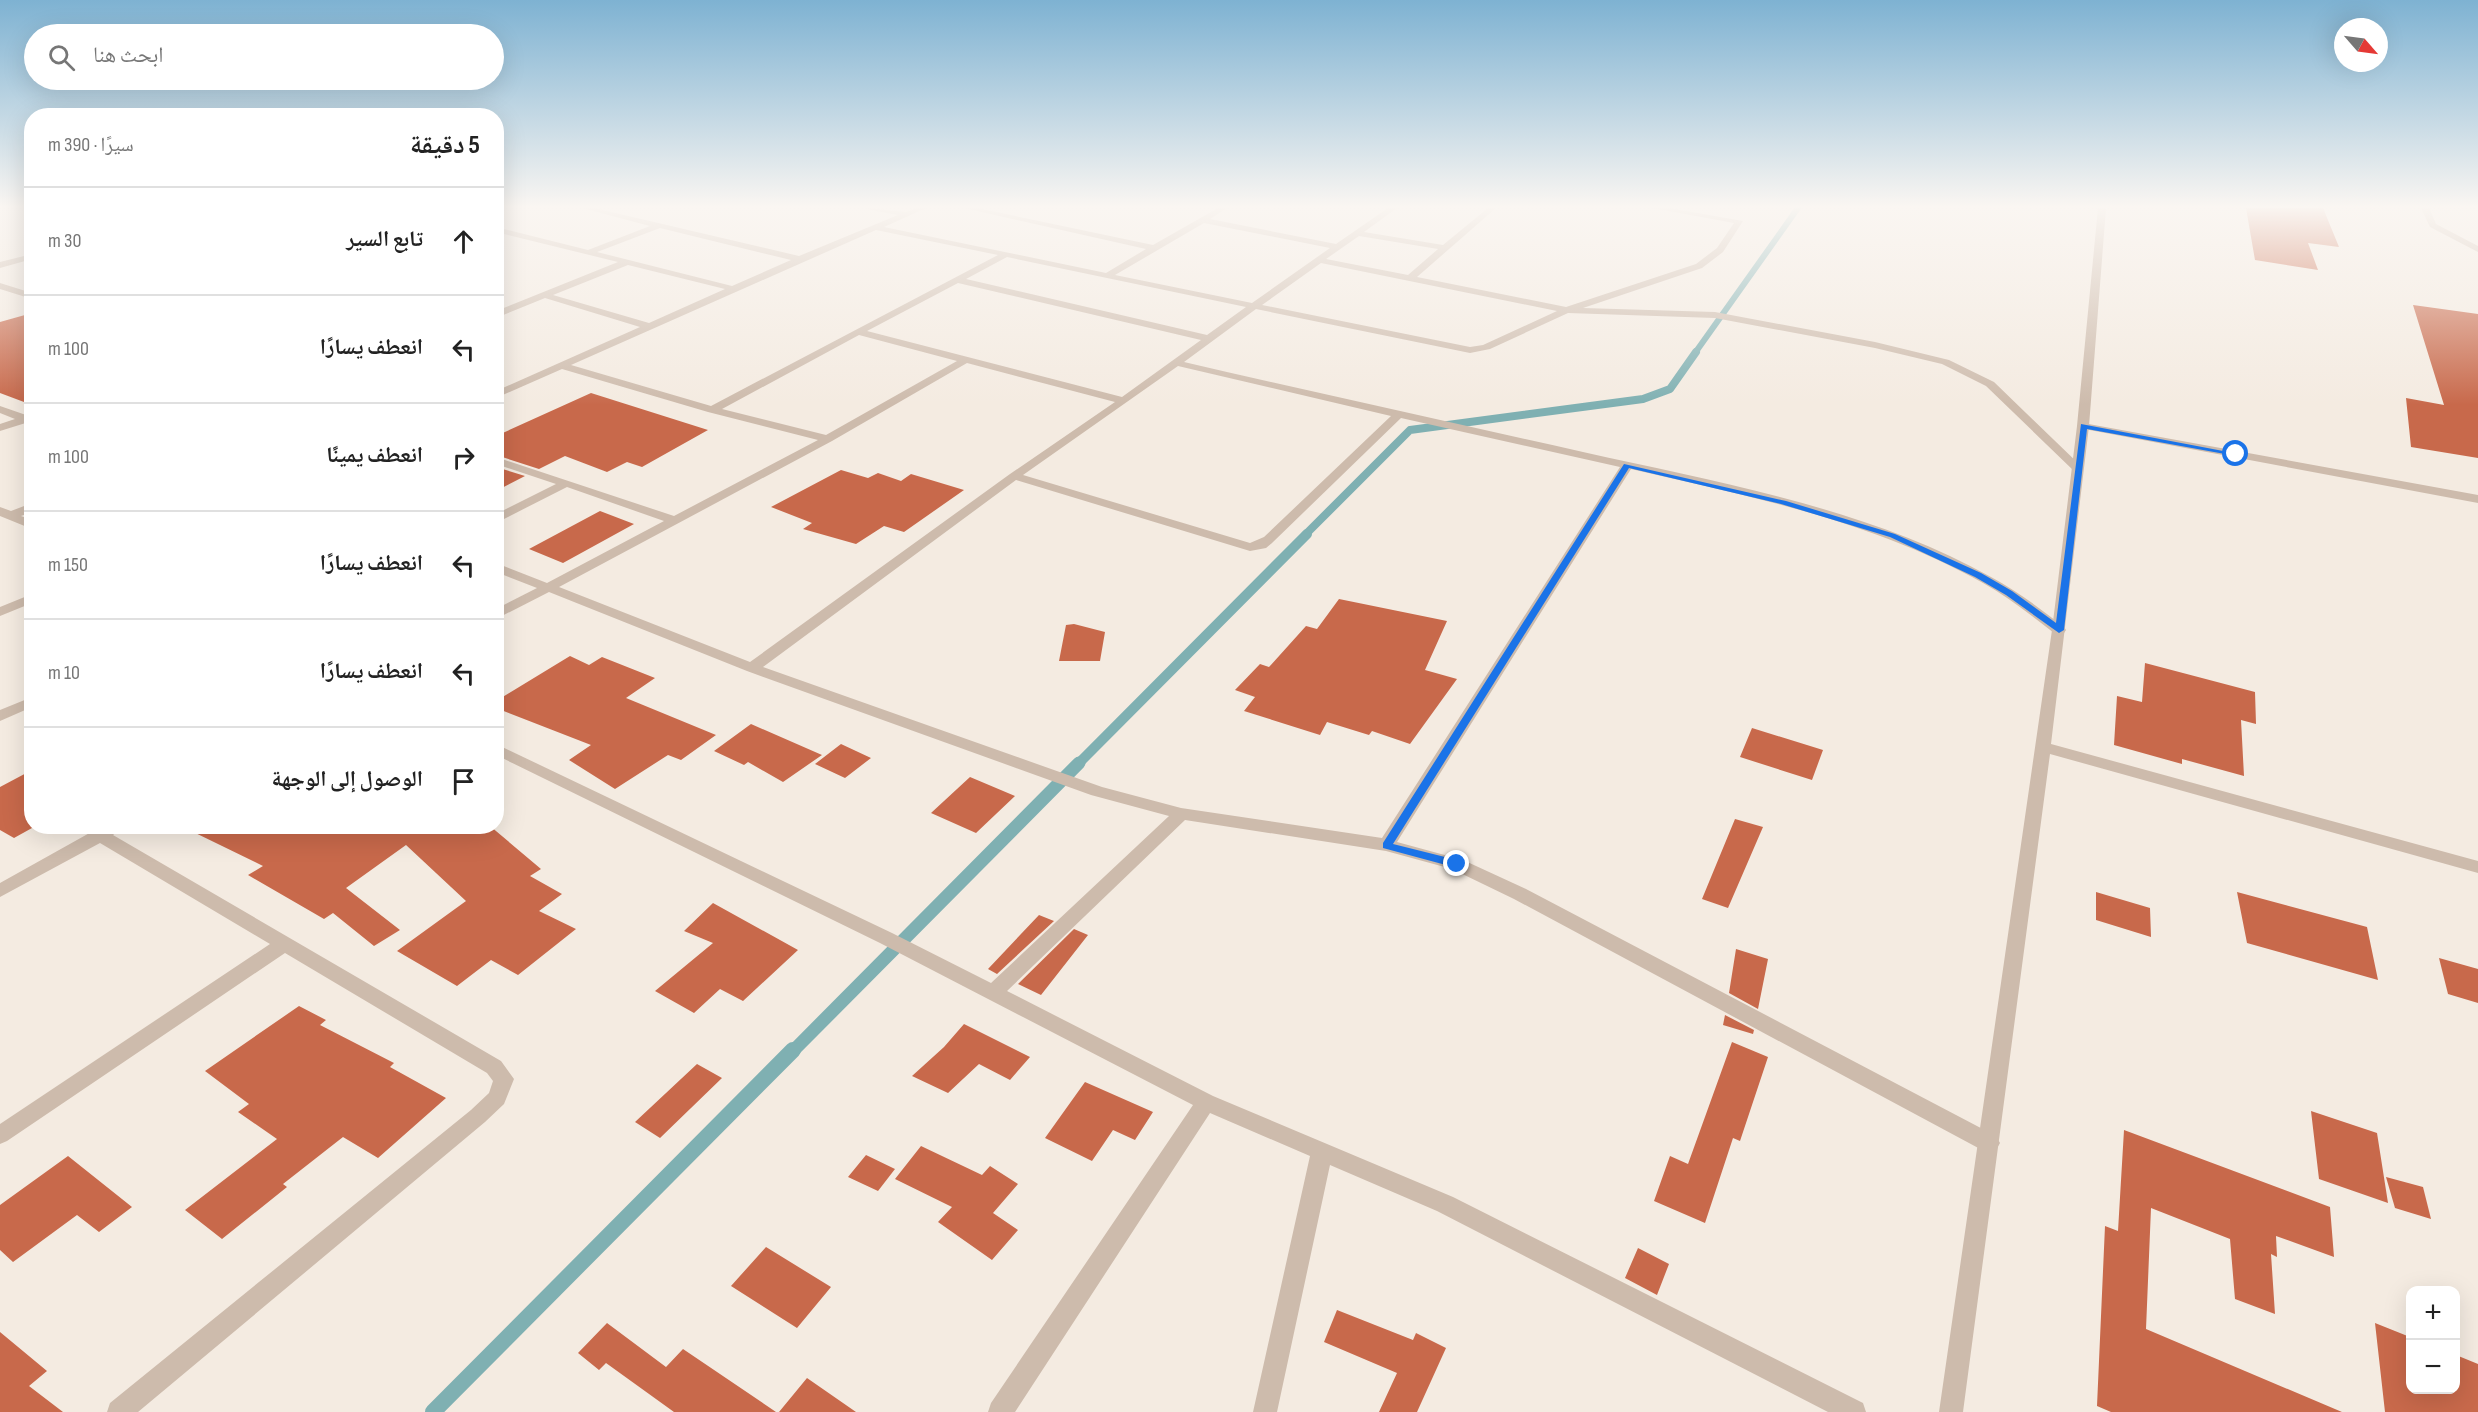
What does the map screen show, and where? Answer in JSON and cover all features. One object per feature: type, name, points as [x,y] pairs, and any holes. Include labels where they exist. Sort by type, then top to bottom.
[{"type":"street","points":[[504,312],[597,274]]},
{"type":"street","points":[[674,274],[734,289]]},
{"type":"street","points":[[504,392],[767,274]]},
{"type":"street","points":[[712,410],[969,274]]},
{"type":"street","points":[[1103,274],[1470,350],[1486,347],[1567,310],[1675,274]]},
{"type":"street","points":[[752,668],[1014,477],[1300,274]]},
{"type":"street","points":[[1394,274],[1567,310],[1715,315],[1875,345],[1945,362],[1970,372],[1990,384],[2078,470]]},
{"type":"street","points":[[1411,277],[1415,274]]},
{"type":"street","points":[[1952,1412],[2059,630],[2084,426],[2097,274]]},
{"type":"street","points":[[957,280],[1210,339]]},
{"type":"street","points":[[0,286],[24,292]]},
{"type":"street","points":[[8,297],[24,294]]},
{"type":"street","points":[[543,295],[651,327]]},
{"type":"street","points":[[504,307],[510,309]]},
{"type":"street","points":[[858,333],[1124,400]]},
{"type":"street","points":[[504,611],[828,439],[965,360]]},
{"type":"street","points":[[1176,363],[1397,416],[1784,502],[1892,535],[1978,575],[2009,593],[2059,630]]},
{"type":"street","points":[[563,366],[712,410],[828,439]]},
{"type":"street","points":[[0,409],[24,417]]},
{"type":"street","points":[[1014,477],[1250,547],[1268,540],[1397,416]]},
{"type":"street","points":[[0,428],[24,419]]},
{"type":"street","points":[[2084,426],[2478,499]]},
{"type":"street","points":[[504,463],[677,521]]},
{"type":"street","points":[[1386,846],[1627,466]]},
{"type":"street","points":[[504,515],[566,483]]},
{"type":"street","points":[[5,514],[24,509]]},
{"type":"street","points":[[5,514],[24,522]]},
{"type":"street","points":[[504,570],[752,668],[1097,791],[1181,814],[1386,846],[1457,864],[1520,894],[1989,1143]]},
{"type":"street","points":[[0,612],[24,602]]},
{"type":"street","points":[[0,716],[24,705]]},
{"type":"street","points":[[2042,747],[2478,867]]},
{"type":"street","points":[[504,753],[886,938],[1206,1102],[1455,1209],[1854,1412]]},
{"type":"street","points":[[993,993],[1181,814]]},
{"type":"street","points":[[0,891],[103,834]]},
{"type":"street","points":[[113,834],[285,943],[494,1067],[504,1079],[497,1098],[478,1116],[119,1412]]},
{"type":"street","points":[[0,1135],[285,943]]},
{"type":"street","points":[[1000,1412],[1206,1102]]},
{"type":"street","points":[[1265,1412],[1322,1151]]},
{"type":"building","points":[[2413,305],[2478,314],[2478,458],[2411,447],[2406,398],[2444,405]]},
{"type":"building","points":[[24,315],[24,402],[0,393],[0,322]]},
{"type":"building","points":[[591,393],[708,430],[642,467],[627,462],[607,472],[565,456],[539,469],[504,458],[504,432]]},
{"type":"building","points":[[504,469],[525,476],[504,487]]},
{"type":"building","points":[[841,470],[868,478],[878,473],[901,481],[911,474],[964,490],[904,532],[884,526],[856,544],[803,529],[812,523],[771,507]]},
{"type":"building","points":[[600,511],[634,524],[563,563],[529,549]]},
{"type":"building","points":[[1339,599],[1447,621],[1425,670],[1457,679],[1410,744],[1372,731],[1369,735],[1327,722],[1320,735],[1244,711],[1255,697],[1235,690],[1260,664],[1269,667],[1306,626],[1317,629]]},
{"type":"building","points":[[1074,624],[1105,632],[1100,661],[1059,661],[1066,625]]},
{"type":"building","points":[[570,656],[589,665],[602,657],[655,678],[626,698],[716,735],[681,760],[668,755],[615,789],[569,760],[591,745],[504,711],[504,696]]},
{"type":"building","points":[[2145,663],[2255,692],[2256,724],[2241,720],[2244,776],[2182,759],[2182,764],[2114,745],[2117,696],[2142,702]]},
{"type":"building","points":[[751,724],[822,755],[783,782],[748,762],[744,765],[714,751]]},
{"type":"building","points":[[1752,728],[1823,750],[1812,780],[1740,757]]},
{"type":"building","points":[[841,744],[871,758],[845,778],[815,764]]},
{"type":"building","points":[[24,774],[24,832],[14,838],[0,830],[0,787]]},
{"type":"building","points":[[970,777],[1015,796],[976,833],[931,813]]},
{"type":"building","points":[[1735,819],[1763,827],[1728,908],[1702,899]]},
{"type":"building","points":[[197,834],[499,834],[541,869],[530,876],[562,894],[539,911],[576,929],[518,975],[491,960],[457,986],[397,951],[466,901],[406,845],[346,888],[400,930],[374,946],[333,913],[324,919],[248,875],[263,866]]},
{"type":"building","points":[[2096,892],[2150,908],[2151,937],[2096,920]]},
{"type":"building","points":[[2237,892],[2367,927],[2378,980],[2247,943]]},
{"type":"building","points":[[713,903],[798,950],[743,1001],[720,989],[694,1013],[655,991],[713,943],[684,931]]},
{"type":"building","points":[[1039,915],[1054,921],[997,974],[988,969]]},
{"type":"building","points":[[1074,929],[1088,935],[1041,995],[1018,984]]},
{"type":"building","points":[[1736,949],[1768,959],[1758,1009],[1729,993]]},
{"type":"building","points":[[2439,958],[2478,969],[2478,1003],[2448,994]]},
{"type":"building","points":[[299,1006],[326,1020],[320,1025],[394,1063],[390,1067],[446,1098],[378,1158],[343,1137],[283,1184],[287,1187],[222,1239],[185,1210],[277,1139],[238,1112],[249,1104],[205,1071]]},
{"type":"building","points":[[1725,1015],[1754,1030],[1753,1034],[1723,1025]]},
{"type":"building","points":[[964,1024],[1030,1057],[1010,1080],[979,1064],[948,1093],[912,1076],[944,1047]]},
{"type":"building","points":[[1732,1042],[1768,1057],[1740,1141],[1733,1138],[1705,1223],[1654,1201],[1670,1156],[1688,1164]]},
{"type":"building","points":[[697,1064],[722,1078],[660,1138],[635,1122]]},
{"type":"building","points":[[1085,1082],[1153,1112],[1135,1140],[1113,1130],[1092,1161],[1045,1138]]},
{"type":"building","points":[[2311,1111],[2377,1133],[2388,1203],[2319,1179]]},
{"type":"building","points":[[2124,1130],[2330,1207],[2334,1257],[2276,1236],[2277,1257],[2271,1254],[2275,1314],[2235,1299],[2230,1239],[2151,1208],[2146,1329],[2342,1412],[2111,1412],[2097,1406],[2105,1226],[2118,1231]]},
{"type":"building","points":[[921,1146],[982,1175],[990,1166],[1018,1184],[993,1213],[1018,1230],[992,1260],[938,1222],[952,1207],[895,1179]]},
{"type":"building","points":[[866,1155],[895,1169],[878,1191],[848,1177]]},
{"type":"building","points":[[68,1156],[132,1207],[99,1232],[77,1215],[13,1262],[0,1250],[0,1205]]},
{"type":"building","points":[[2386,1177],[2423,1187],[2431,1219],[2395,1208]]},
{"type":"building","points":[[766,1247],[831,1287],[797,1328],[731,1286]]},
{"type":"building","points":[[1638,1248],[1669,1264],[1657,1295],[1625,1278]]},
{"type":"building","points":[[1337,1310],[1413,1340],[1416,1333],[1446,1348],[1417,1412],[1379,1412],[1397,1373],[1324,1342]]},
{"type":"building","points":[[607,1323],[666,1367],[683,1349],[776,1412],[674,1412],[606,1363],[599,1370],[578,1353]]},
{"type":"building","points":[[2375,1323],[2406,1335],[2406,1394],[2460,1394],[2460,1357],[2478,1364],[2478,1412],[2385,1412]]},
{"type":"building","points":[[0,1332],[47,1371],[29,1386],[63,1412],[0,1412]]},
{"type":"building","points":[[807,1378],[856,1412],[779,1412]]},
{"type":"waterway","points":[[1695,353],[1751,274]]},
{"type":"waterway","points":[[1305,535],[1410,430],[1643,399],[1670,389],[1696,352]]},
{"type":"waterway","points":[[1078,764],[1307,534]]},
{"type":"waterway","points":[[792,1052],[1079,763]]},
{"type":"waterway","points":[[433,1412],[793,1050]]},
{"type":"route","points":[[1457,864],[1386,846],[1627,466],[1784,502],[1892,535],[1978,575],[2009,593],[2059,630],[2084,426],[2236,454]]}]
